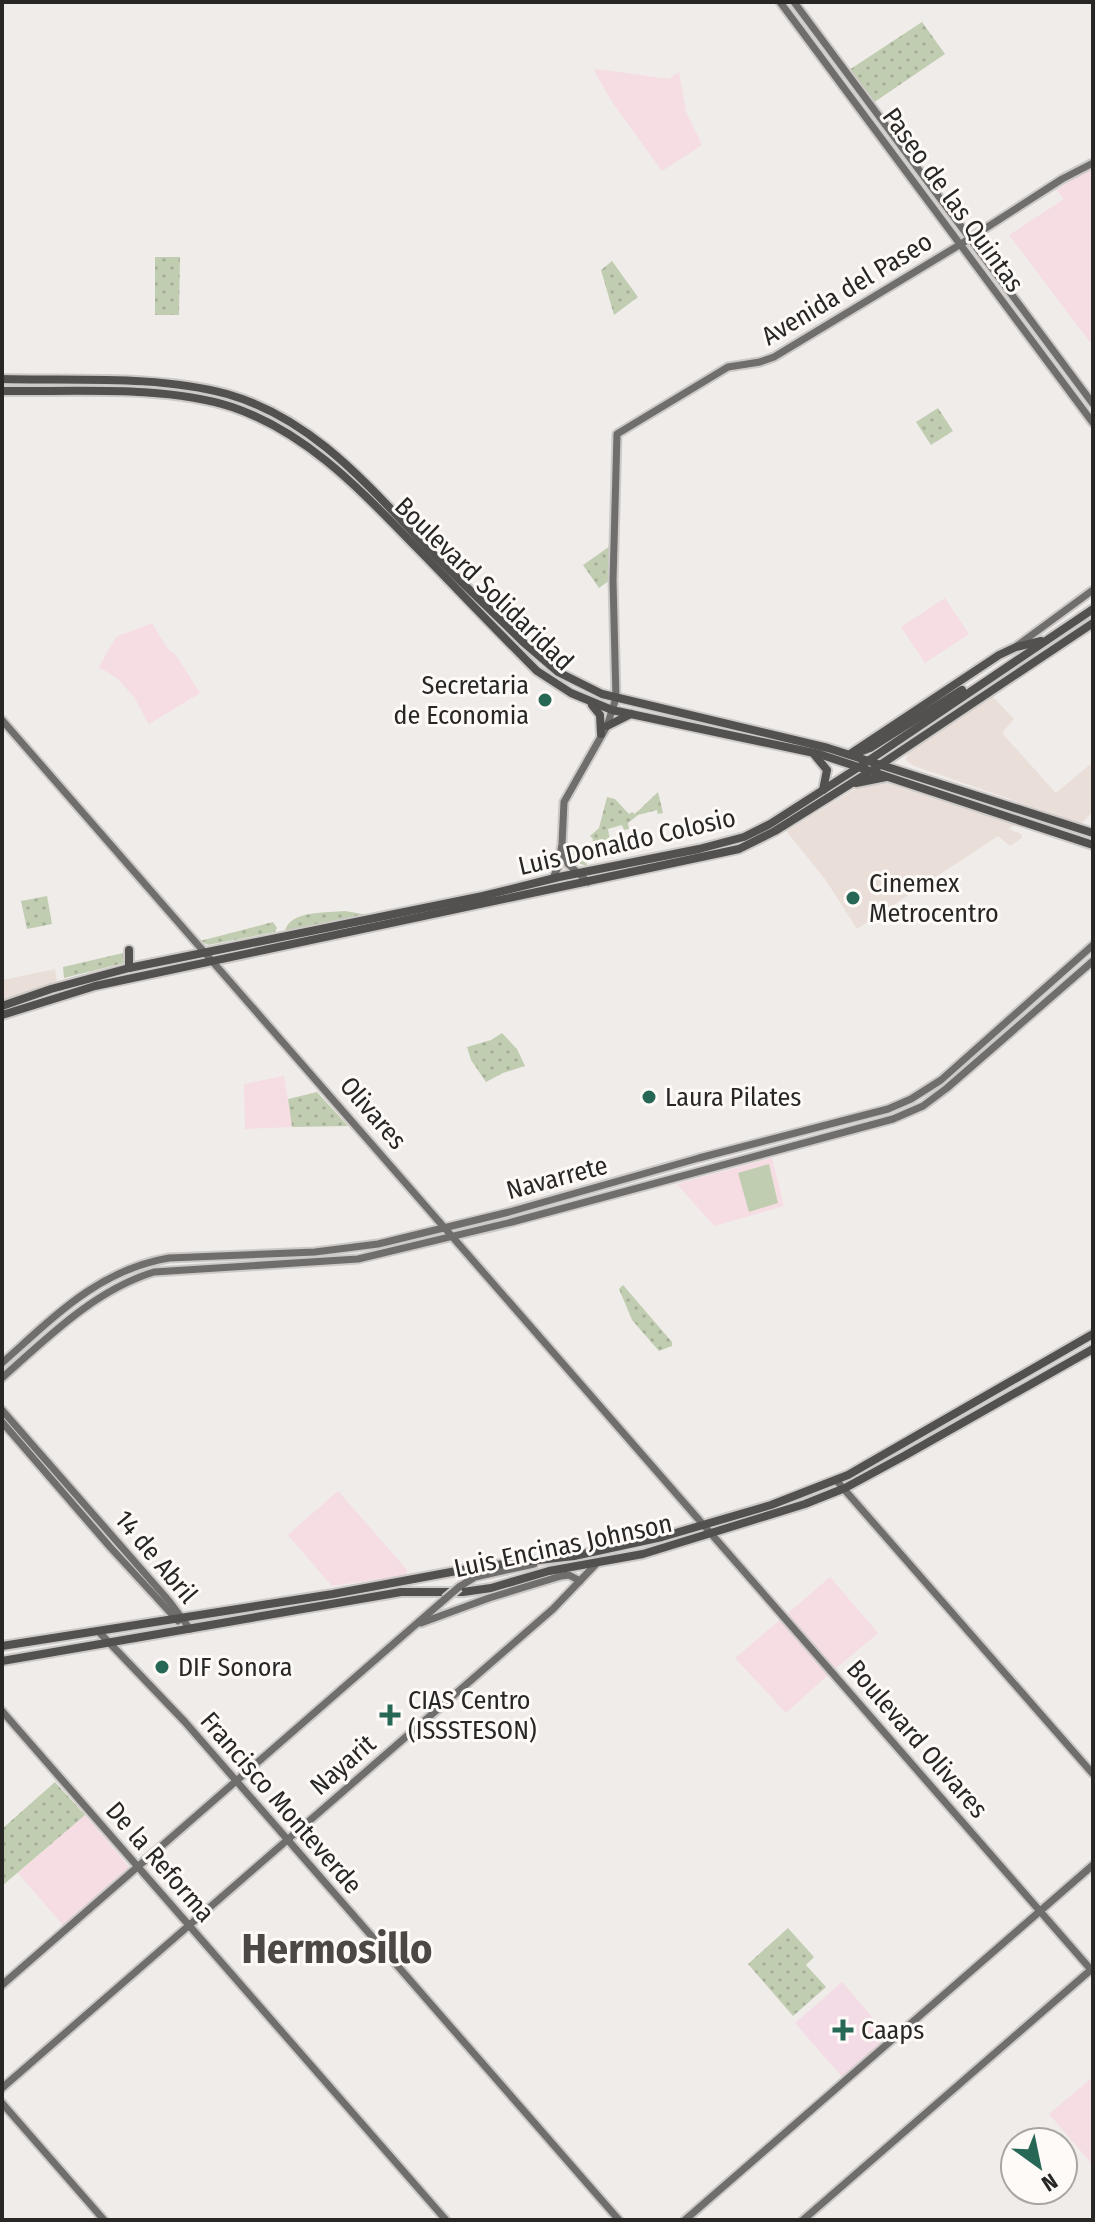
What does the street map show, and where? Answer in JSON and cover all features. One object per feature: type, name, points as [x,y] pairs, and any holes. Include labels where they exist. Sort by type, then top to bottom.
[{"type":"main road","name":"Paseo de las Quintas","points":[[780,2],[1093,423]]},
{"type":"main road","name":"Paseo de las Quintas","points":[[794,2],[1093,404]]},
{"type":"main road","name":"Avenida del Paseo","points":[[616,698],[613,581],[617,434],[728,367],[774,357],[1062,179],[1093,163]]},
{"type":"main road","name":"Boulevard Solidaridad","points":[[2,379],[151,383],[193,387],[249,402],[304,430],[358,473],[425,545],[545,662],[589,689],[850,754],[1093,833]]},
{"type":"main road","points":[[54,391],[58,381]]},
{"type":"main road","name":"Boulevard Solidaridad","points":[[2,391],[189,398],[231,407],[301,441],[343,474],[537,671],[571,693],[612,710],[813,753],[1093,845]]},
{"type":"main road","points":[[850,754],[921,705],[1016,647],[1093,590]]},
{"type":"main road","name":"Luis Donaldo Colosio","points":[[208,956],[744,837],[823,791],[1093,609]]},
{"type":"main road","name":"Luis Donaldo Colosio","points":[[226,952],[588,882],[739,849],[775,831],[871,771],[1093,623]]},
{"type":"main road","points":[[1016,647],[1051,638]]},
{"type":"main road","points":[[850,754],[865,751],[974,683],[985,681]]},
{"type":"main road","points":[[553,878],[562,844],[564,802],[604,730],[616,698]]},
{"type":"main road","points":[[588,701],[600,715],[604,730]]},
{"type":"main road","points":[[604,730],[631,714]]},
{"type":"main road","name":"Olivares","points":[[2,720],[711,1533]]},
{"type":"main road","points":[[904,749],[902,760],[910,773]]},
{"type":"main road","points":[[813,753],[827,770],[823,791]]},
{"type":"main road","points":[[847,785],[889,777]]},
{"type":"main road","points":[[562,844],[568,864],[588,882]]},
{"type":"main road","name":"Navarrete","points":[[2,1363],[90,1289],[129,1268],[169,1258],[359,1247],[444,1228],[894,1107],[941,1080],[1093,945]]},
{"type":"main road","points":[[129,950],[129,968]]},
{"type":"main road","points":[[2,1006],[129,968],[208,956]]},
{"type":"main road","points":[[2,1015],[208,956]]},
{"type":"main road","name":"Navarrete","points":[[2,1378],[107,1292],[139,1277],[174,1270],[347,1260],[452,1237],[893,1119],[932,1100],[1093,961]]},
{"type":"main road","points":[[994,1048],[991,1042],[1005,1029],[1007,1022]]},
{"type":"main road","name":"Luis Encinas Johnson","points":[[2,1648],[478,1567],[564,1558],[642,1543],[801,1494],[836,1480],[1093,1334]]},
{"type":"main road","name":"Luis Encinas Johnson","points":[[2,1661],[401,1592],[463,1592],[491,1588],[549,1571],[643,1554],[805,1504],[845,1488],[1093,1349]]},
{"type":"main road","points":[[1031,1383],[1039,1365]]},
{"type":"main road","name":"14 de Abril","points":[[2,1410],[180,1618]]},
{"type":"main road","name":"14 de Abril","points":[[2,1422],[190,1629]]},
{"type":"main road","points":[[836,1480],[1093,1774]]},
{"type":"main road","points":[[801,1494],[805,1504]]},
{"type":"main road","name":"Boulevard Olivares","points":[[711,1533],[1092,1970]]},
{"type":"main road","points":[[2,1985],[459,1587],[475,1577],[564,1558]]},
{"type":"main road","name":"Nayarit","points":[[2,2088],[553,1609],[597,1562]]},
{"type":"main road","points":[[415,1625],[561,1576],[569,1575],[580,1581]]},
{"type":"main road","points":[[151,1636],[180,1618]]},
{"type":"main road","name":"Francisco Monteverde","points":[[99,1632],[113,1643],[619,2220]]},
{"type":"main road","name":"De la Reforma","points":[[2,1711],[446,2220]]},
{"type":"main road","points":[[685,2220],[1093,1865]]},
{"type":"main road","points":[[803,2220],[1092,1970]]},
{"type":"main road","points":[[2,2103],[104,2220]]},
{"type":"shaded area","points":[[594,71],[669,79],[679,72],[686,112],[702,145],[662,171],[613,103]]},
{"type":"shaded area","points":[[1093,166],[1093,340],[1090,342],[1009,235],[1064,199],[1057,190],[1070,181],[1069,178]]},
{"type":"shaded area","points":[[945,598],[969,634],[925,663],[901,627]]},
{"type":"shaded area","points":[[152,623],[200,693],[149,724],[134,697],[118,679],[99,667],[116,637]]},
{"type":"shaded area","points":[[992,696],[1014,719],[1002,733],[1056,793],[1093,762],[1093,811],[1081,824],[914,766],[906,760],[908,752]]},
{"type":"shaded area","points":[[880,781],[1014,825],[1008,829],[1022,834],[1022,838],[1010,846],[998,836],[857,929],[825,879],[786,831],[865,783]]},
{"type":"shaded area","points":[[55,969],[57,981],[2,1001],[2,980]]},
{"type":"shaded area","points":[[284,1076],[292,1127],[245,1129],[244,1084]]},
{"type":"shaded area","points":[[772,1158],[784,1206],[714,1226],[677,1184]]},
{"type":"shaded area","points":[[338,1491],[407,1570],[406,1575],[332,1586],[288,1535]]},
{"type":"shaded area","points":[[830,1577],[878,1633],[835,1669],[786,1615]]},
{"type":"shaded area","points":[[781,1619],[829,1674],[786,1713],[735,1658]]},
{"type":"shaded area","points":[[85,1815],[129,1867],[63,1925],[18,1873]]},
{"type":"shaded area","name":"Caaps","points":[[842,1982],[890,2038],[843,2078],[795,2023]]},
{"type":"shaded area","points":[[1093,2079],[1093,2165],[1079,2149],[1079,2126],[1059,2126],[1049,2114]]},
{"type":"green space","points":[[922,22],[945,54],[873,103],[849,70]]},
{"type":"green space","points":[[155,257],[180,257],[179,315],[155,315]]},
{"type":"green space","points":[[612,261],[638,297],[614,315],[601,270]]},
{"type":"green space","points":[[938,408],[953,431],[931,445],[916,422]]},
{"type":"green space","points":[[610,546],[610,580],[599,588],[583,565]]},
{"type":"green space","points":[[658,792],[663,813],[658,814],[657,810],[638,815],[628,823],[629,829],[624,830],[622,825],[608,829],[610,840],[600,843],[601,850],[589,853],[587,866],[575,862],[571,847],[586,851],[587,848],[591,849],[593,839],[590,836],[599,828],[607,797],[615,799],[629,814],[635,814]]},
{"type":"green space","points":[[47,896],[52,924],[27,929],[21,901]]},
{"type":"green space","points":[[345,911],[368,915],[285,931],[288,924],[301,916]]},
{"type":"green space","points":[[273,922],[277,928],[275,932],[208,945],[200,941]]},
{"type":"green space","points":[[123,953],[127,957],[124,963],[64,978],[63,967]]},
{"type":"green space","points":[[502,1033],[517,1049],[525,1066],[486,1082],[471,1060],[467,1047],[491,1040]]},
{"type":"green space","points":[[317,1092],[348,1126],[292,1127],[288,1099]]},
{"type":"green space","points":[[769,1164],[778,1203],[749,1212],[738,1173]]},
{"type":"green space","points":[[623,1285],[672,1342],[672,1346],[659,1351],[632,1320],[619,1289]]},
{"type":"green space","points":[[55,1782],[85,1815],[2,1886],[2,1829]]},
{"type":"green space","points":[[788,1928],[814,1957],[806,1965],[826,1987],[793,2016],[748,1964]]},
{"type":"place","name":"Secretaria de Economia","points":[[545,700]]},
{"type":"place","name":"Cinemex Metrocentro","points":[[853,898]]},
{"type":"place","name":"Laura Pilates","points":[[649,1097]]},
{"type":"place","name":"DIF Sonora","points":[[162,1667]]},
{"type":"place","name":"CIAS Centro (ISSSTESON)","points":[[390,1715]]},
{"type":"place","name":"Caaps","points":[[843,2030]]},
{"type":"district","name":"Hermosillo","points":[[337,1949]]}]
